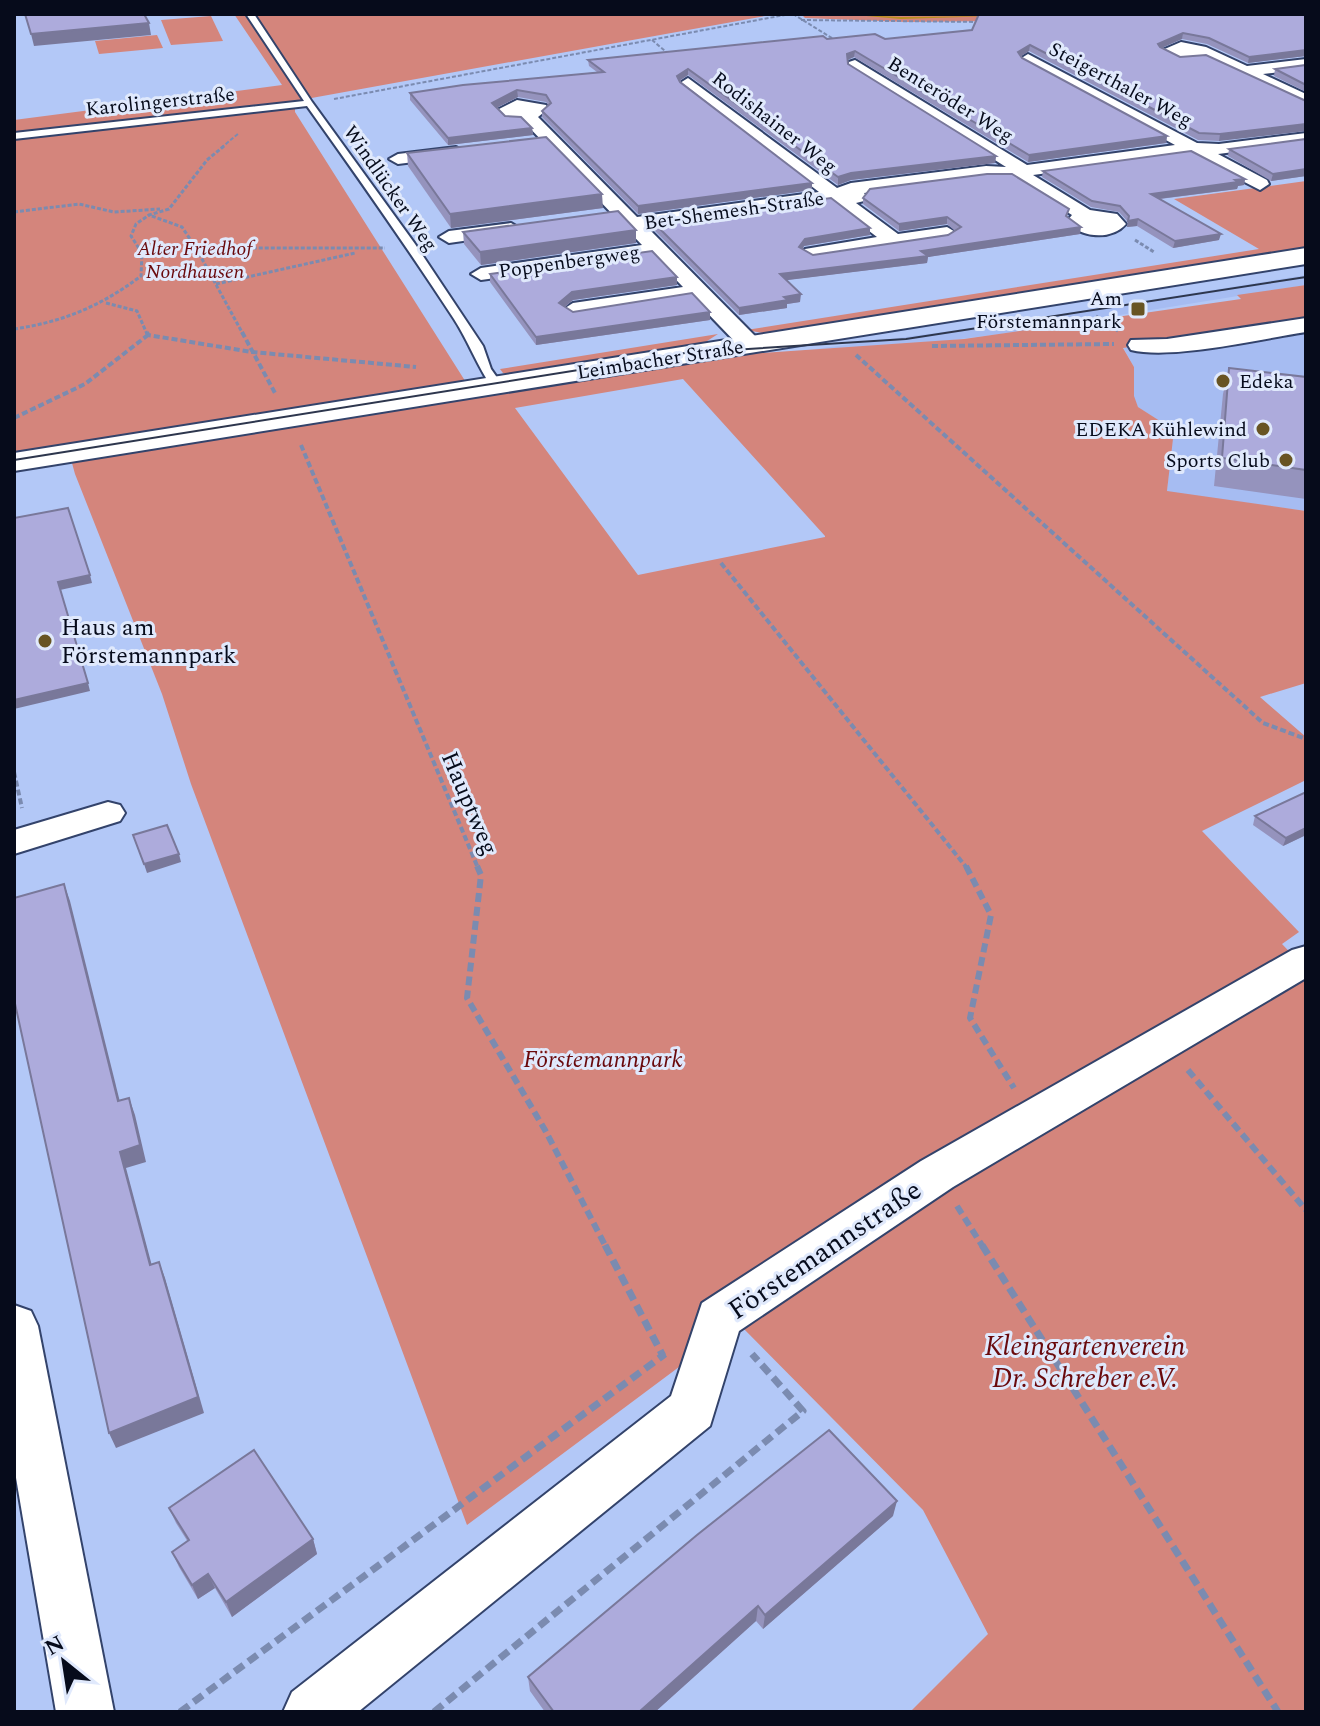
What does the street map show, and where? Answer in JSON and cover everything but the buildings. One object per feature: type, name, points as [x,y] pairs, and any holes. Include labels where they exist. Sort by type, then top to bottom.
[{"type":"street","points":[[1201,50],[1306,100]]},
{"type":"street","name":"Steigerthaler Weg","points":[[1022,55],[1193,148]]},
{"type":"street","name":"Benteröder Weg","points":[[850,60],[1015,172]]},
{"type":"street","points":[[1246,71],[1306,64]]},
{"type":"street","name":"Rodishainer Weg","points":[[683,79],[835,196]]},
{"type":"street","name":"Poppenbergweg","points":[[528,116],[750,344]]},
{"type":"street","name":"Bet-Shemesh-Straße","points":[[1193,148],[1204,142],[1306,129]]},
{"type":"street","name":"Bet-Shemesh-Straße","points":[[628,218],[835,196],[861,198],[1001,179],[1015,172],[1193,148],[1219,149],[1306,138]]},
{"type":"street","points":[[522,145],[553,141]]},
{"type":"street","points":[[1193,148],[1260,184]]},
{"type":"street","points":[[398,159],[475,150]]},
{"type":"street","points":[[1015,172],[1086,216]]},
{"type":"street","name":"Bet-Shemesh-Straße","points":[[835,196],[894,241]]},
{"type":"street","name":"Poppenbergweg","points":[[591,218],[628,218]]},
{"type":"street","name":"Poppenbergweg","points":[[449,237],[528,226]]},
{"type":"street","points":[[812,253],[947,233]]},
{"type":"street","name":"Poppenbergweg","points":[[481,274],[657,249]]},
{"type":"street","name":"Leimbacher Straße","points":[[14,462],[288,419],[491,378],[750,344],[1306,256]]},
{"type":"street","points":[[573,310],[698,291]]},
{"type":"street","points":[[1139,345],[1167,346],[1306,325]]},
{"type":"street","points":[[14,842],[108,813]]},
{"type":"street","name":"Förstemannstraße","points":[[692,1410],[719,1318],[937,1174],[1306,960]]},
{"type":"street","points":[[14,1326],[85,1712]]},
{"type":"street","points":[[312,1712],[692,1410]]},
{"type":"lane","name":"Windlücker Weg","points":[[250,14],[410,244],[477,346],[491,378]]},
{"type":"lane","name":"Karolingerstraße","points":[[14,136],[309,103]]},
{"type":"path","points":[[309,103],[791,14],[850,60]]},
{"type":"path","points":[[801,20],[991,22]]},
{"type":"path","points":[[977,22],[1022,55]]},
{"type":"path","points":[[652,40],[683,79]]},
{"type":"path","points":[[14,329],[52,324],[106,303],[141,276],[142,253],[131,236],[136,224],[149,215],[169,209],[207,160],[242,132]]},
{"type":"path","points":[[14,212],[79,204],[114,212],[169,209]]},
{"type":"path","name":"Hauptweg","points":[[149,215],[182,227],[288,419],[481,875],[467,998],[545,1130],[692,1410]]},
{"type":"path","points":[[215,285],[367,250],[410,244]]},
{"type":"path","points":[[196,248],[367,250]]},
{"type":"path","points":[[106,303],[137,311],[148,335]]},
{"type":"path","points":[[1090,312],[1139,345]]},
{"type":"path","points":[[148,335],[252,352],[466,372],[491,378]]},
{"type":"path","points":[[14,418],[51,404],[112,369],[148,335]]},
{"type":"path","points":[[930,347],[1139,345]]},
{"type":"path","points":[[862,349],[850,350],[1263,723],[1306,739]]},
{"type":"path","points":[[721,563],[964,863],[991,915],[970,1018],[1033,1119]]},
{"type":"path","points":[[1164,1042],[1306,1210]]},
{"type":"path","points":[[937,1174],[1278,1712]]},
{"type":"path","points":[[180,1712],[663,1355],[719,1318],[803,1411],[434,1712]]},
{"type":"shaded area","points":[[1306,275],[1306,285],[1009,333],[912,345],[815,349],[995,325]]},
{"type":"shaded area","points":[[1306,320],[1306,511],[1167,492],[1173,430],[1138,407],[1134,397],[1134,367],[1123,347]]},
{"type":"green space","points":[[234,14],[776,14],[295,101],[295,112],[474,395],[717,356],[964,339],[1241,299],[1237,295],[1306,285],[1306,320],[1123,348],[1134,367],[1134,396],[1138,407],[1174,430],[1167,491],[1306,511],[1306,683],[1260,697],[1306,737],[1306,780],[1202,831],[1299,932],[1282,944],[1306,969],[1306,1712],[910,1712],[988,1634],[923,1510],[738,1323],[467,1525],[191,784],[162,694],[75,474],[67,445],[14,452],[14,120],[282,85]],"holes":[[[683,379],[825,536],[638,575],[515,408]]]},
{"type":"green space","points":[[801,14],[1132,14],[1306,38],[1078,20],[906,22],[805,18]]},
{"type":"green space","points":[[211,16],[223,41],[171,45],[161,20]]},
{"type":"green space","points":[[157,35],[163,48],[99,54],[95,41]]},
{"type":"green space","points":[[1306,181],[1306,251],[773,335],[746,330],[1259,249],[1174,199]]},
{"type":"green space","points":[[718,334],[704,343],[518,376],[503,373],[500,369]]},
{"type":"waterway","points":[[845,14],[901,18],[993,16]]},
{"type":"tram line","points":[[14,460],[685,353],[906,339],[1306,277]]},
{"type":"place","name":"Am Förstemannpark","points":[[1138,309]]},
{"type":"place","name":"Edeka","points":[[1223,381]]},
{"type":"place","name":"EDEKA Kühlewind","points":[[1263,429]]},
{"type":"place","name":"Sports Club","points":[[1286,460]]},
{"type":"place","name":"Haus am Förstemannpark","points":[[45,641]]},
{"type":"park label","name":"Alter Friedhof Nordhausen","points":[[195,260]]},
{"type":"park label","name":"Förstemannpark","points":[[603,1059]]},
{"type":"park label","name":"Kleingartenverein Dr. Schreber e.V.","points":[[1085,1361]]}]
